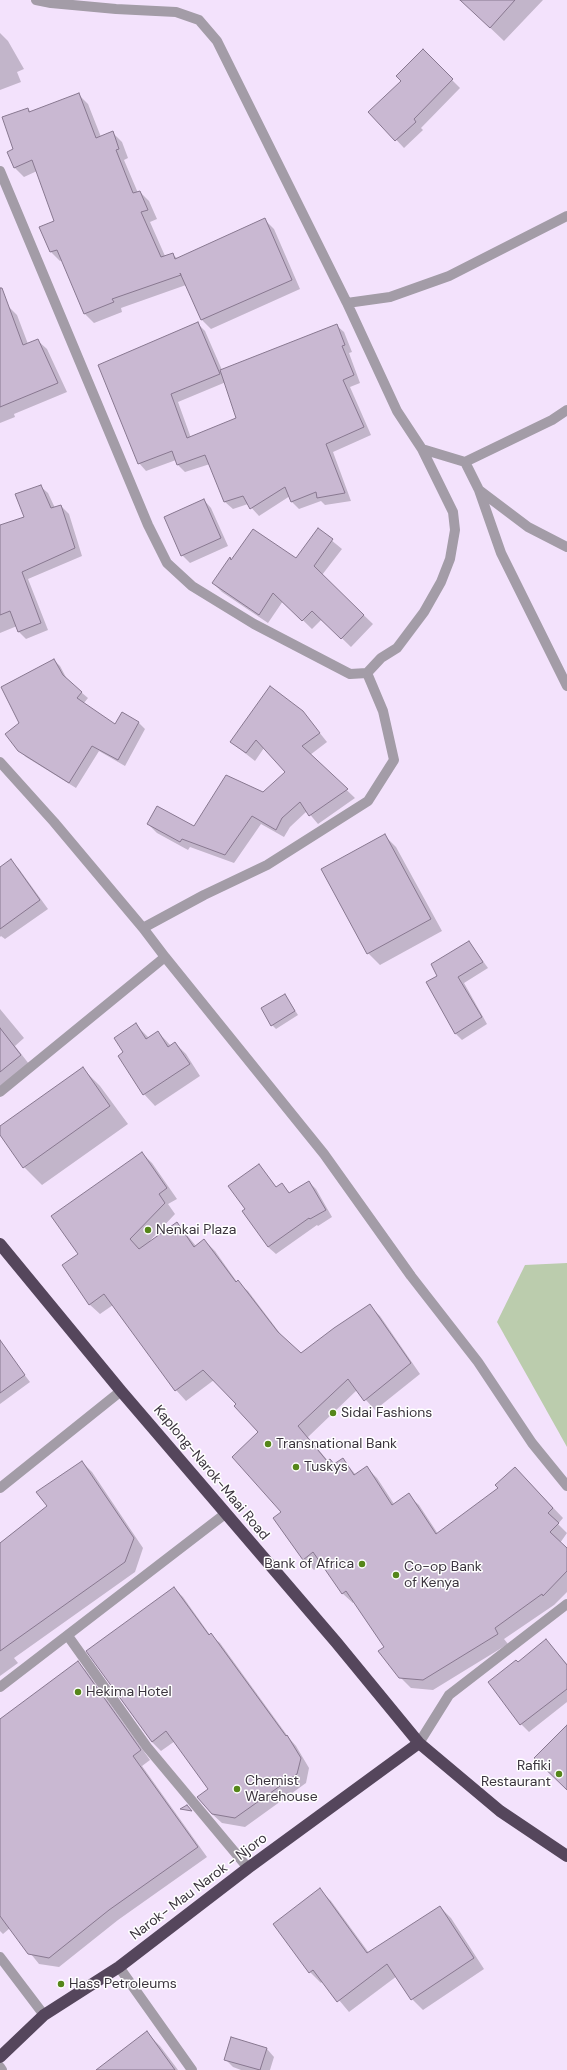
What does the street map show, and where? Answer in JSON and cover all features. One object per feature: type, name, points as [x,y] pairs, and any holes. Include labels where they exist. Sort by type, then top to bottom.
[{"type":"highway","name":"Kaplong-Narok-Maai Road","points":[[0,1244],[121,1391],[336,1642],[419,1744],[500,1812],[567,1856]]},
{"type":"highway","name":"Narok- Mau Narok - Njoro","points":[[0,2057],[44,2015],[119,1967],[248,1868],[419,1744]]},
{"type":"street","points":[[0,171],[145,518],[167,563],[192,586],[254,624],[350,674],[367,673],[381,658],[397,648],[424,612],[441,582],[450,559],[455,530],[453,512],[422,449],[397,411],[347,303],[217,41],[199,20],[176,12],[102,8],[36,0]]},
{"type":"street","points":[[347,303],[390,297],[449,276],[567,216]]},
{"type":"street","points":[[422,449],[465,462],[552,420],[567,410]]},
{"type":"street","points":[[465,462],[479,490],[501,553],[567,686]]},
{"type":"street","points":[[479,490],[528,528],[567,547]]},
{"type":"street","points":[[143,928],[204,895],[267,865],[368,801],[394,760],[383,712],[367,673]]},
{"type":"street","points":[[0,762],[54,822],[143,928],[324,1154],[411,1276],[478,1362],[532,1443],[567,1486]]},
{"type":"street","points":[[0,1092],[165,957]]},
{"type":"street","points":[[0,1488],[121,1391]]},
{"type":"street","points":[[0,1687],[225,1514]]},
{"type":"street","points":[[419,1744],[449,1695],[567,1604]]},
{"type":"street","points":[[68,1636],[147,1748],[248,1868]]},
{"type":"street","points":[[0,1957],[44,2015]]},
{"type":"street","points":[[119,1967],[192,2070]]},
{"type":"green space","points":[[567,1263],[567,1447],[497,1322],[525,1265]]},
{"type":"building","points":[[460,0],[515,0],[490,28]]},
{"type":"building","points":[[423,49],[453,79],[414,119],[416,122],[395,141],[368,112],[401,81],[396,76]]},
{"type":"building","points":[[79,93],[96,138],[113,131],[119,149],[116,150],[133,193],[140,191],[148,210],[141,212],[161,257],[173,253],[175,259],[265,218],[292,280],[201,320],[181,275],[112,299],[114,302],[84,314],[57,250],[50,252],[39,227],[54,221],[32,160],[14,168],[7,152],[13,149],[2,117],[28,108],[29,112]]},
{"type":"building","points":[[0,288],[2,288],[23,345],[38,339],[58,383],[0,407]]},
{"type":"building","points":[[198,322],[220,374],[171,394],[187,438],[236,418],[220,370],[337,324],[345,345],[342,346],[354,375],[343,380],[364,427],[326,444],[345,493],[317,498],[316,492],[291,502],[285,487],[250,509],[243,496],[224,502],[205,455],[177,465],[172,451],[138,464],[98,365]]},
{"type":"building","points":[[41,485],[51,508],[61,505],[75,548],[22,572],[41,623],[18,632],[10,611],[0,615],[0,525],[24,517],[15,494]]},
{"type":"building","points":[[204,499],[221,538],[181,556],[164,517]]},
{"type":"building","points":[[318,528],[333,539],[314,566],[364,615],[341,639],[312,611],[302,621],[273,593],[259,615],[212,583],[230,557],[231,560],[253,529],[296,558]]},
{"type":"building","points":[[54,659],[63,675],[82,692],[77,698],[115,724],[122,712],[139,722],[118,760],[92,746],[69,783],[18,751],[5,734],[19,723],[1,687]]},
{"type":"building","points":[[270,686],[303,711],[320,733],[302,746],[348,789],[309,816],[300,802],[282,818],[276,830],[252,816],[225,855],[182,839],[180,842],[147,824],[157,806],[194,826],[226,775],[263,792],[285,772],[256,740],[246,753],[230,742]]},
{"type":"building","points":[[385,834],[431,919],[367,954],[321,869]]},
{"type":"building","points":[[11,859],[40,900],[0,929],[0,867]]},
{"type":"building","points":[[469,941],[483,962],[458,977],[482,1017],[455,1034],[426,982],[437,976],[431,964]]},
{"type":"building","points":[[285,994],[295,1011],[271,1026],[261,1008]]},
{"type":"building","points":[[136,1023],[146,1039],[158,1031],[168,1047],[175,1042],[190,1064],[143,1095],[118,1056],[123,1052],[114,1038]]},
{"type":"building","points":[[0,1028],[21,1055],[0,1072]]},
{"type":"building","points":[[83,1067],[110,1106],[23,1168],[0,1135],[0,1126]]},
{"type":"building","points":[[142,1152],[167,1188],[159,1194],[165,1203],[130,1239],[139,1249],[177,1222],[194,1247],[204,1239],[236,1282],[238,1280],[278,1332],[301,1353],[334,1328],[370,1304],[411,1363],[364,1401],[348,1379],[298,1426],[327,1461],[330,1459],[334,1464],[343,1458],[354,1475],[367,1466],[392,1505],[409,1493],[436,1534],[498,1488],[495,1485],[515,1467],[553,1508],[548,1513],[559,1523],[550,1532],[567,1548],[567,1571],[543,1596],[542,1594],[495,1628],[498,1634],[423,1680],[399,1678],[378,1651],[384,1647],[346,1591],[342,1594],[313,1552],[303,1560],[273,1518],[281,1512],[232,1457],[258,1432],[234,1406],[236,1404],[203,1370],[175,1391],[104,1294],[89,1305],[62,1265],[78,1254],[51,1216]]},
{"type":"building","points":[[259,1164],[276,1187],[282,1183],[289,1193],[309,1181],[326,1210],[310,1219],[309,1218],[268,1247],[242,1211],[245,1209],[228,1186]]},
{"type":"building","points":[[0,1340],[25,1375],[0,1393]]},
{"type":"building","points":[[82,1461],[134,1538],[125,1562],[0,1651],[0,1543],[47,1506],[36,1492]]},
{"type":"building","points":[[174,1587],[209,1635],[211,1633],[286,1736],[287,1735],[301,1758],[297,1774],[235,1818],[212,1814],[197,1797],[208,1789],[166,1731],[152,1742],[86,1651]]},
{"type":"building","points":[[546,1639],[567,1665],[567,1689],[520,1725],[488,1682],[516,1660],[518,1662]]},
{"type":"building","points":[[78,1661],[141,1750],[133,1756],[198,1847],[109,1910],[49,1958],[28,1954],[0,1916],[0,1719]]},
{"type":"building","name":"Rafiki Restaurant","points":[[567,1725],[567,1790],[534,1758]]},
{"type":"building","points":[[187,1805],[192,1811],[180,1809]]},
{"type":"building","points":[[320,1888],[367,1953],[440,1906],[474,1958],[411,2000],[387,1964],[337,2002],[313,1970],[309,1973],[273,1924]]},
{"type":"building","points":[[147,2031],[175,2070],[96,2070]]},
{"type":"building","points":[[231,2037],[267,2048],[260,2070],[224,2060]]},
{"type":"place","name":"Nenkai Plaza","points":[[148,1230]]},
{"type":"place","name":"Sidai Fashions","points":[[333,1413]]},
{"type":"place","name":"Transnational Bank","points":[[268,1444]]},
{"type":"place","name":"Tuskys","points":[[296,1467]]},
{"type":"place","name":"Bank of Africa","points":[[362,1564]]},
{"type":"place","name":"Co-op Bank of Kenya","points":[[396,1575]]},
{"type":"place","name":"Hekima Hotel","points":[[78,1692]]},
{"type":"place","name":"Rafiki Restaurant","points":[[559,1774]]},
{"type":"place","name":"Chemist Warehouse","points":[[237,1789]]},
{"type":"place","name":"Hass Petroleums","points":[[61,1984]]}]
